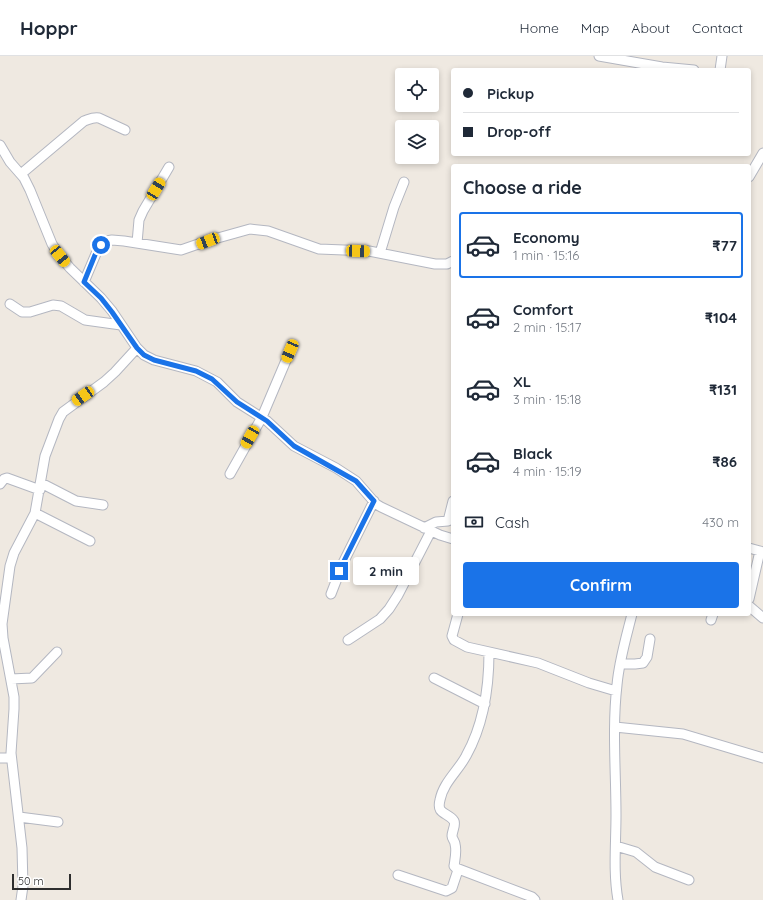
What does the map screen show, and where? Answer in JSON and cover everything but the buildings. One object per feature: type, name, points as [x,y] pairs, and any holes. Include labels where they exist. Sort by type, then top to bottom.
[{"type":"street","points":[[599,56],[673,68]]},
{"type":"street","points":[[720,68],[722,56]]},
{"type":"street","points":[[21,174],[84,122],[94,117],[125,130]]},
{"type":"street","points":[[0,145],[10,162],[21,174],[30,190],[52,244],[70,268],[101,298],[137,348],[144,355],[154,360],[196,371],[212,379],[237,402],[262,418],[299,449],[336,468],[356,481],[381,507],[427,529],[451,538]]},
{"type":"street","points":[[751,173],[763,153]]},
{"type":"street","points":[[137,243],[139,220],[169,167]]},
{"type":"street","points":[[380,253],[394,207],[404,182]]},
{"type":"street","points":[[84,282],[98,249],[106,241],[112,240],[181,250],[250,229],[284,236],[309,246],[319,248],[369,251],[435,264],[451,263]]},
{"type":"street","points":[[10,304],[22,312],[35,311],[53,305],[61,306],[85,320],[121,325]]},
{"type":"street","points":[[21,900],[23,878],[22,848],[11,758],[14,709],[11,679],[2,638],[3,591],[14,553],[36,513],[45,456],[59,419],[63,412],[104,382],[115,372],[137,348]]},
{"type":"street","points":[[230,474],[262,418],[290,351]]},
{"type":"street","points":[[0,484],[7,478],[41,486],[76,501],[103,505]]},
{"type":"street","points":[[331,594],[343,563],[374,501]]},
{"type":"street","points":[[348,640],[380,619],[389,609],[398,595],[427,529],[436,522],[448,521],[451,509]]},
{"type":"street","points":[[36,513],[90,541]]},
{"type":"street","points":[[751,548],[761,551],[752,576]]},
{"type":"street","points":[[0,568],[10,571]]},
{"type":"street","points":[[751,608],[763,618]]},
{"type":"street","points":[[457,616],[452,633],[454,640],[467,647],[538,663],[589,683],[616,691]]},
{"type":"street","points":[[618,900],[615,874],[616,691],[620,664],[632,616]]},
{"type":"street","points":[[620,664],[643,663],[647,657],[650,639]]},
{"type":"street","points":[[11,679],[32,678],[57,652]]},
{"type":"street","points":[[489,652],[489,676],[485,704],[478,730],[470,748],[444,788],[440,800],[440,809],[454,822],[452,835],[456,846],[454,866],[458,870],[535,900]]},
{"type":"street","points":[[434,678],[485,704]]},
{"type":"street","points":[[615,728],[683,734],[763,758]]},
{"type":"street","points":[[0,758],[11,758]]},
{"type":"street","points":[[19,818],[58,822]]},
{"type":"street","points":[[616,846],[636,852],[655,867],[689,880]]},
{"type":"street","points":[[398,875],[446,890],[452,888],[458,870]]},
{"type":"route","points":[[101,245],[95,255],[84,282],[101,298],[137,348],[144,355],[154,360],[196,371],[217,382],[237,402],[267,421],[294,446],[336,468],[356,481],[374,501],[339,571]]}]
